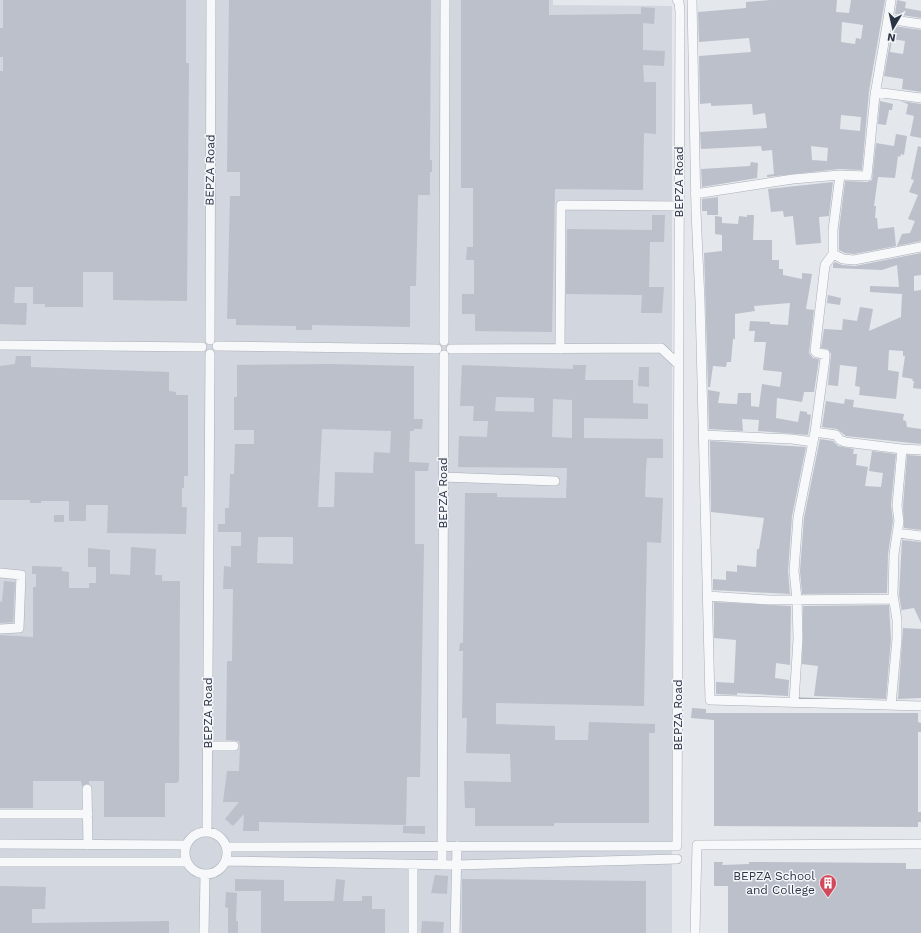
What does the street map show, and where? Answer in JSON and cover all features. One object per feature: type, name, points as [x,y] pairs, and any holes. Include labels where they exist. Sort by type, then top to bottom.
[{"type":"street","name":"BEPZA Road","points":[[210,340],[211,0]]},
{"type":"street","points":[[444,341],[445,0]]},
{"type":"street","name":"BEPZA Road","points":[[226,848],[677,846],[680,12],[679,2],[677,0]]},
{"type":"street","points":[[692,0],[695,194],[704,435],[710,700],[921,706]]},
{"type":"street","points":[[695,194],[793,179],[840,175],[867,176],[875,92],[891,0]]},
{"type":"street","points":[[888,19],[921,24]]},
{"type":"street","points":[[875,92],[921,98]]},
{"type":"street","points":[[794,702],[798,639],[797,599],[794,571],[798,517],[815,432],[825,359],[825,354],[817,353],[815,351],[825,265],[833,254],[832,230],[840,175]]},
{"type":"street","points":[[560,349],[561,205],[679,206]]},
{"type":"street","points":[[833,254],[843,259],[854,260],[921,247]]},
{"type":"street","points":[[202,347],[205,341],[210,340],[214,341],[217,346]]},
{"type":"street","points":[[444,341],[449,343],[451,348]]},
{"type":"street","points":[[444,341],[438,344],[437,349],[439,354],[444,355],[450,352],[451,348]]},
{"type":"street","points":[[0,345],[202,347]]},
{"type":"street","points":[[217,346],[437,349]]},
{"type":"street","points":[[202,347],[205,353],[210,354],[216,351],[217,346]]},
{"type":"street","points":[[451,348],[661,348],[678,364]]},
{"type":"street","name":"BEPZA Road","points":[[207,832],[207,615],[210,354]]},
{"type":"street","name":"BEPZA Road","points":[[442,865],[444,355]]},
{"type":"street","points":[[815,432],[836,435],[845,442],[921,450]]},
{"type":"street","points":[[704,435],[792,439],[813,442]]},
{"type":"street","points":[[892,705],[897,639],[897,620],[894,599],[894,554],[899,521],[897,506],[902,449]]},
{"type":"street","points":[[444,477],[555,481]]},
{"type":"street","points":[[898,533],[921,536]]},
{"type":"street","points":[[0,574],[21,575],[19,628],[0,628]]},
{"type":"street","points":[[708,596],[797,599],[894,599]]},
{"type":"street","points":[[208,746],[234,746]]},
{"type":"street","points":[[87,789],[88,845]]},
{"type":"street","points":[[0,814],[88,814]]},
{"type":"street","points":[[207,832],[220,836],[226,848],[226,860],[217,871],[204,874],[196,871],[187,862],[185,853],[186,845],[195,835],[207,832]]},
{"type":"street","points":[[0,844],[186,845]]},
{"type":"street","points":[[695,933],[697,845],[921,844]]},
{"type":"street","points":[[455,933],[457,846]]},
{"type":"street","points":[[226,860],[456,865],[677,859]]},
{"type":"street","points":[[0,862],[187,862]]},
{"type":"street","points":[[412,933],[413,865]]},
{"type":"street","points":[[204,874],[204,933]]},
{"type":"shaded area","points":[[0,0],[553,0],[553,5],[672,6],[672,933],[0,933]]},
{"type":"building","points":[[3,0],[186,0],[186,63],[189,63],[187,301],[113,300],[113,272],[83,272],[83,307],[45,307],[45,304],[33,304],[33,287],[15,287],[14,303],[27,303],[26,325],[0,324],[0,71],[3,71],[3,57],[0,57],[0,28],[3,28]]},
{"type":"building","points":[[229,0],[431,0],[430,160],[432,160],[432,172],[430,172],[430,195],[418,195],[416,286],[410,286],[410,327],[312,325],[312,330],[296,330],[296,326],[236,325],[236,319],[227,319],[230,196],[240,196],[240,172],[227,172]]},
{"type":"building","points":[[461,0],[549,0],[549,15],[641,14],[641,7],[655,8],[654,24],[643,23],[643,50],[665,51],[664,66],[643,65],[644,82],[656,82],[656,134],[644,133],[643,190],[555,189],[552,332],[475,331],[475,314],[462,314],[462,294],[474,294],[474,260],[466,260],[467,247],[473,247],[473,188],[461,188]]},
{"type":"building","points":[[770,0],[837,0],[836,12],[849,13],[851,0],[885,0],[869,91],[862,170],[839,169],[767,177],[767,175],[774,174],[772,150],[762,151],[761,146],[701,149],[700,132],[767,128],[765,113],[753,115],[752,104],[711,106],[711,103],[700,104],[699,56],[751,52],[749,38],[699,42],[698,12],[746,8],[746,2]],"holes":[[[842,22],[863,25],[861,39],[856,38],[855,44],[841,42]],[[841,115],[861,117],[860,131],[840,129]],[[811,146],[828,148],[827,161],[812,160]]]},
{"type":"building","points":[[897,0],[906,2],[905,8],[921,11],[921,18],[895,14]]},
{"type":"building","points":[[893,26],[921,30],[921,92],[902,89],[903,79],[884,76]],"holes":[[[892,39],[905,41],[903,54],[890,52]]]},
{"type":"building","points":[[880,101],[893,104],[892,110],[889,110],[886,125],[878,124]]},
{"type":"building","points":[[900,101],[921,104],[921,138],[910,136],[914,116],[906,114],[908,104]]},
{"type":"building","points":[[896,134],[907,136],[904,155],[901,154],[900,157],[898,156],[895,178],[878,177],[874,206],[876,206],[875,218],[877,218],[878,229],[894,227],[896,246],[854,254],[845,253],[839,250],[839,230],[845,181],[867,182],[872,180],[876,143],[894,146]]},
{"type":"building","points":[[918,146],[921,147],[921,241],[897,246],[902,234],[910,233],[915,221],[908,219],[918,195],[909,192],[914,180],[911,179]]},
{"type":"building","points":[[751,162],[758,163],[757,178],[702,187],[701,169],[750,166]]},
{"type":"building","points":[[833,182],[829,216],[819,217],[821,243],[796,245],[793,216],[784,217],[783,211],[771,212],[768,189]]},
{"type":"building","points":[[718,197],[718,215],[707,215],[707,211],[702,211],[702,199]]},
{"type":"building","points":[[652,215],[665,215],[664,242],[650,242],[649,287],[664,287],[662,313],[641,313],[642,295],[566,294],[567,229],[652,230]]},
{"type":"building","points":[[747,215],[754,215],[753,240],[772,240],[772,260],[779,260],[779,269],[783,269],[783,275],[802,279],[802,273],[812,274],[806,309],[814,310],[809,353],[813,358],[819,359],[814,392],[804,392],[802,402],[777,398],[776,418],[798,422],[800,411],[807,412],[807,414],[811,415],[808,435],[758,431],[759,420],[742,419],[743,431],[709,429],[708,390],[720,392],[718,403],[737,404],[738,393],[751,393],[751,406],[759,407],[762,384],[780,387],[782,372],[763,370],[766,342],[754,342],[755,331],[749,331],[750,321],[788,325],[790,303],[754,306],[755,311],[735,314],[735,339],[733,339],[731,362],[727,362],[726,367],[713,366],[710,387],[708,387],[704,253],[722,251],[722,235],[715,234],[715,216],[722,217],[722,223],[738,224],[739,216],[747,217]]},
{"type":"building","points":[[921,253],[921,275],[914,276],[914,291],[921,290],[921,389],[913,388],[913,379],[902,377],[905,356],[903,356],[903,351],[889,350],[888,370],[899,372],[896,399],[859,395],[860,387],[855,386],[857,367],[840,365],[838,386],[828,385],[831,354],[828,349],[821,348],[824,329],[842,330],[843,319],[857,321],[860,307],[873,309],[869,331],[901,317],[902,294],[870,292],[870,286],[899,287],[897,265],[882,270],[833,268],[833,264],[835,262],[842,265],[855,266]]},
{"type":"building","points":[[828,295],[841,298],[840,305],[827,303]]},
{"type":"building","points":[[16,356],[31,356],[31,367],[169,372],[169,391],[176,392],[176,395],[188,395],[188,476],[184,476],[184,488],[182,488],[182,507],[187,507],[186,534],[107,533],[108,505],[86,505],[86,521],[69,521],[69,501],[41,501],[41,503],[30,503],[30,500],[0,500],[0,366],[15,364]]},
{"type":"building","points":[[330,364],[414,366],[414,419],[423,419],[422,429],[414,429],[414,431],[410,431],[409,462],[429,463],[428,471],[415,471],[415,544],[424,544],[420,777],[407,777],[406,825],[259,822],[259,831],[243,831],[244,814],[233,826],[225,819],[239,802],[223,802],[227,771],[239,771],[240,746],[239,741],[226,740],[227,661],[232,661],[233,589],[223,589],[224,566],[231,567],[231,546],[241,546],[241,532],[218,532],[218,524],[225,524],[225,508],[229,508],[230,474],[234,474],[235,444],[254,444],[254,430],[234,430],[234,397],[237,397],[237,365]],"holes":[[[322,429],[391,431],[390,453],[374,452],[373,473],[335,472],[334,507],[318,507]],[[258,537],[293,537],[293,564],[257,563]]]},
{"type":"building","points":[[462,365],[573,369],[573,365],[586,365],[585,380],[633,380],[633,403],[648,404],[648,419],[584,418],[584,438],[663,439],[663,458],[647,458],[646,469],[645,497],[663,498],[661,543],[647,542],[644,706],[496,703],[496,724],[555,726],[555,740],[588,740],[589,722],[655,724],[655,733],[649,733],[649,823],[554,823],[554,826],[475,826],[475,808],[465,808],[464,781],[511,782],[510,754],[466,753],[467,718],[462,718],[463,651],[459,651],[460,643],[463,643],[465,493],[497,493],[497,497],[566,498],[567,468],[458,467],[459,436],[487,437],[488,421],[473,421],[474,406],[460,406]],"holes":[[[496,397],[534,398],[534,412],[495,411]],[[553,399],[572,400],[572,438],[552,437]]]},
{"type":"building","points":[[639,367],[649,367],[649,387],[638,386]]},
{"type":"building","points":[[845,399],[854,400],[853,407],[904,414],[903,420],[906,421],[907,427],[921,429],[921,444],[846,436],[837,429],[822,427],[826,401],[844,404]]},
{"type":"building","points":[[820,439],[833,441],[838,446],[854,449],[853,454],[857,454],[856,465],[868,467],[865,486],[881,487],[883,473],[869,471],[872,451],[896,454],[891,505],[893,521],[888,554],[887,593],[802,594],[800,571],[804,518]]},
{"type":"building","points":[[710,441],[806,447],[792,516],[788,571],[790,594],[713,590],[713,579],[726,580],[726,571],[737,572],[737,565],[756,567],[757,549],[759,549],[764,518],[711,512]]},
{"type":"building","points":[[907,455],[921,456],[921,530],[904,528],[903,506]]},
{"type":"building","points":[[54,515],[64,515],[64,522],[54,522]]},
{"type":"building","points":[[902,540],[921,542],[921,623],[914,608],[902,610],[902,613],[899,595]]},
{"type":"building","points":[[131,547],[156,549],[155,575],[162,575],[162,581],[180,581],[179,781],[177,783],[165,783],[165,817],[104,817],[104,781],[89,781],[89,784],[82,786],[81,781],[33,781],[33,808],[0,808],[0,635],[33,637],[33,587],[36,587],[36,574],[32,574],[32,566],[62,567],[62,571],[69,572],[69,588],[89,588],[89,583],[96,583],[96,567],[88,567],[88,548],[110,550],[110,574],[130,575]]},
{"type":"building","points":[[4,581],[15,582],[13,622],[0,623],[0,601],[2,602]]},
{"type":"building","points":[[714,602],[791,606],[790,665],[776,663],[775,678],[789,680],[788,696],[737,693],[737,695],[716,694],[716,682],[734,683],[736,640],[714,638]]},
{"type":"building","points":[[889,605],[891,639],[886,699],[814,696],[818,666],[802,664],[803,606]]},
{"type":"building","points":[[903,628],[921,629],[921,698],[898,699]]},
{"type":"building","points":[[692,708],[706,709],[706,713],[918,713],[918,722],[921,723],[921,732],[918,732],[918,812],[921,812],[921,822],[918,822],[918,827],[714,826],[714,720],[691,718]]},
{"type":"building","points":[[403,826],[425,826],[425,834],[403,833]]},
{"type":"building","name":"BEPZA School and College","points":[[714,862],[723,862],[722,865],[749,864],[749,862],[906,863],[906,869],[921,869],[921,933],[728,933],[728,886],[714,886]]},
{"type":"building","points":[[435,875],[448,876],[447,894],[431,893]]},
{"type":"building","points":[[235,879],[284,880],[284,901],[334,901],[336,879],[345,880],[343,901],[362,901],[362,896],[372,896],[372,909],[385,909],[385,933],[261,933],[261,891],[235,891]]},
{"type":"building","points":[[462,879],[646,881],[646,933],[462,933]]},
{"type":"building","points":[[0,886],[46,887],[45,909],[32,909],[32,923],[169,921],[169,933],[0,933]]},
{"type":"building","points":[[226,892],[237,893],[236,921],[238,921],[238,933],[228,933],[228,908],[225,907]]},
{"type":"building","points":[[422,921],[444,922],[443,933],[421,933]]},
{"type":"place","name":"BEPZA School and College","points":[[828,898]]}]
